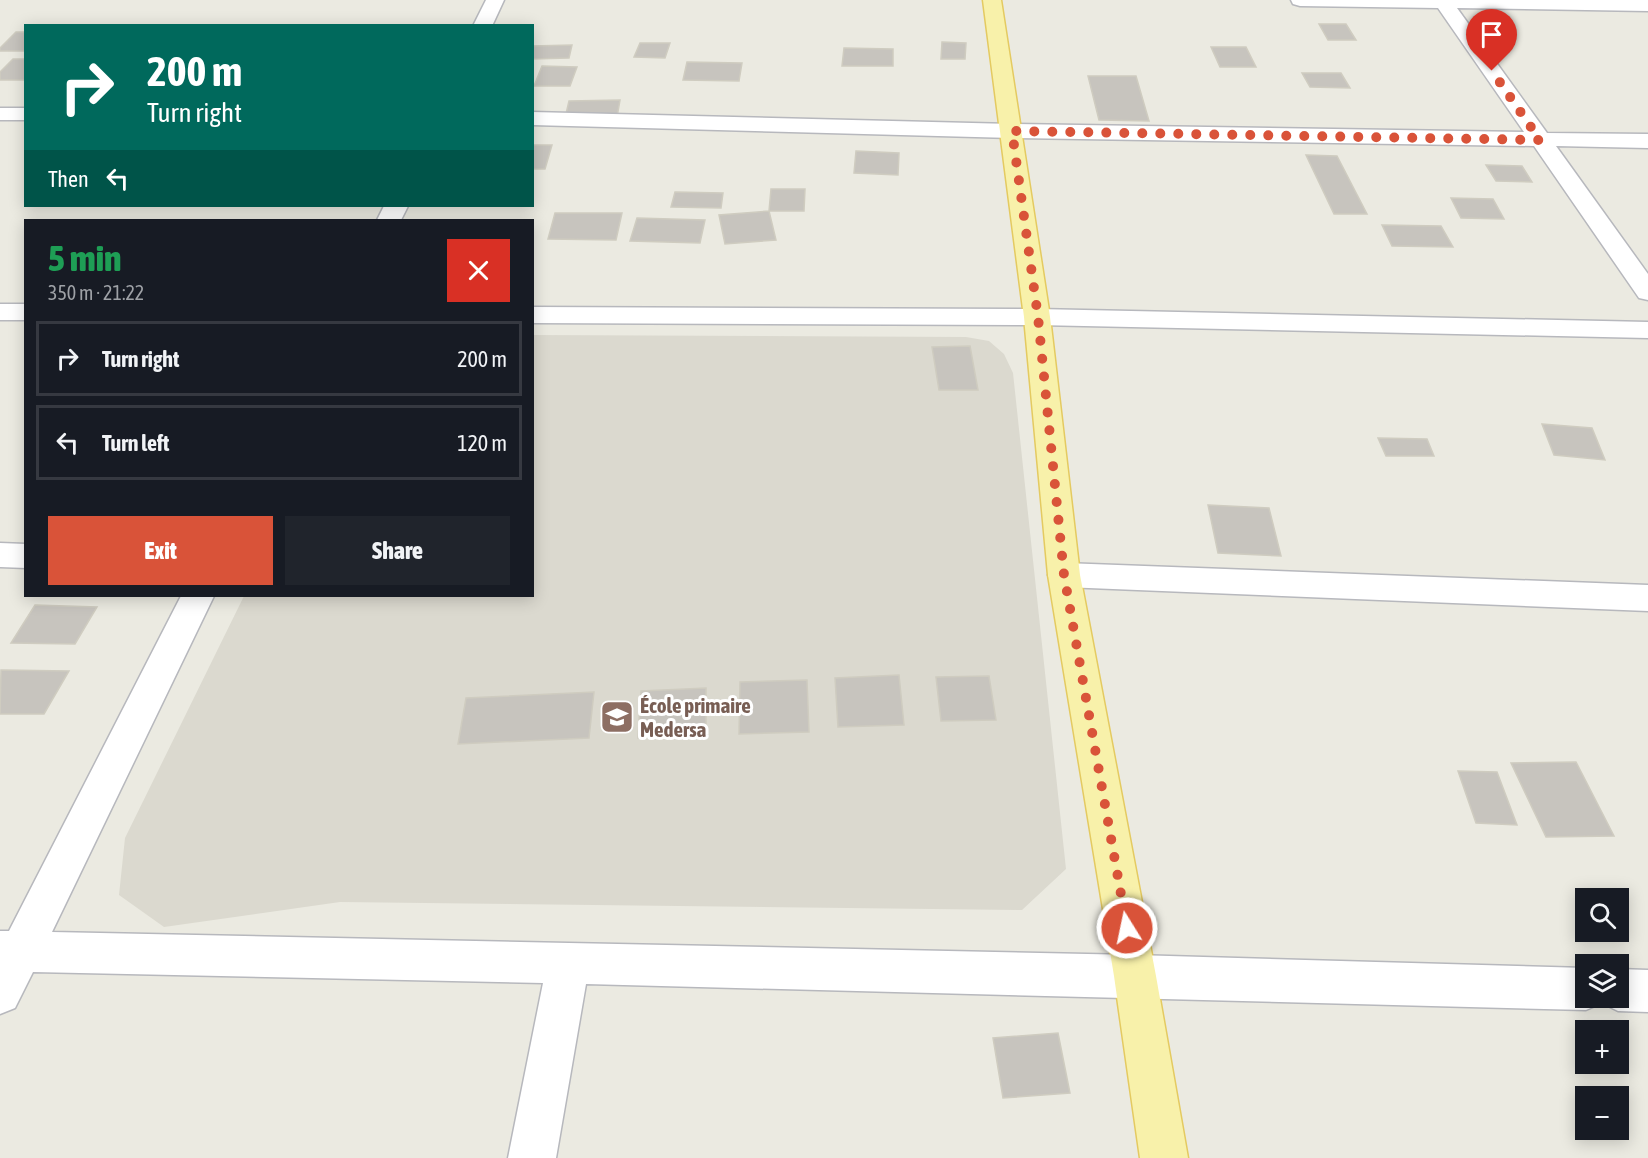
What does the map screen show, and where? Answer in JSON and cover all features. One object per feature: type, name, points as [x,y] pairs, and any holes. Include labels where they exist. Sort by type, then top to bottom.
[{"type":"main road","points":[[992,0],[1038,317],[1064,575],[1135,976],[1164,1158]]},
{"type":"street","points":[[483,24],[495,0]]},
{"type":"street","points":[[1300,0],[1648,5]]},
{"type":"street","points":[[1443,1],[1648,292]]},
{"type":"street","points":[[0,114],[24,114]]},
{"type":"street","points":[[534,118],[1012,131],[1648,141]]},
{"type":"street","points":[[0,312],[24,312]]},
{"type":"street","points":[[534,315],[1038,317],[1648,330]]},
{"type":"street","points":[[0,555],[24,556]]},
{"type":"street","points":[[1064,575],[1648,598]]},
{"type":"street","points":[[0,993],[10,951],[196,597]]},
{"type":"street","points":[[10,951],[1135,976],[1575,989]]},
{"type":"street","points":[[532,1158],[568,964]]},
{"type":"street","points":[[1629,990],[1648,991]]},
{"type":"shaded area","name":"École primaire Medersa","points":[[534,335],[966,337],[989,341],[1004,354],[1013,373],[1066,869],[1022,910],[340,902],[164,927],[119,895],[125,838],[244,597],[534,597]]},
{"type":"building","points":[[1319,24],[1346,24],[1356,40],[1328,40]]},
{"type":"building","points":[[16,32],[24,32],[24,51],[0,51],[0,48]]},
{"type":"building","points":[[942,42],[966,43],[965,59],[941,59]]},
{"type":"building","points":[[640,43],[670,43],[665,58],[634,57]]},
{"type":"building","points":[[572,45],[569,58],[534,59],[534,46]]},
{"type":"building","points":[[1211,47],[1246,47],[1256,67],[1220,67]]},
{"type":"building","points":[[844,48],[893,49],[893,66],[842,66]]},
{"type":"building","points":[[13,59],[24,59],[24,80],[0,80],[0,72]]},
{"type":"building","points":[[687,62],[742,63],[739,81],[683,80]]},
{"type":"building","points":[[542,66],[577,67],[570,86],[534,86]]},
{"type":"building","points":[[1302,73],[1341,73],[1350,88],[1310,87]]},
{"type":"building","points":[[1088,76],[1136,76],[1149,121],[1099,120]]},
{"type":"building","points":[[620,100],[617,117],[565,118],[569,101]]},
{"type":"building","points":[[534,145],[552,145],[545,169],[534,169]]},
{"type":"building","points":[[856,151],[899,153],[898,175],[854,173]]},
{"type":"building","points":[[1306,155],[1337,156],[1367,214],[1334,214]]},
{"type":"building","points":[[1486,165],[1522,166],[1532,182],[1496,181]]},
{"type":"building","points":[[771,189],[805,189],[804,211],[769,211]]},
{"type":"building","points":[[675,192],[723,193],[721,208],[671,207]]},
{"type":"building","points":[[1451,198],[1493,199],[1504,219],[1461,218]]},
{"type":"building","points":[[769,211],[776,240],[725,244],[719,215]]},
{"type":"building","points":[[555,213],[622,213],[616,240],[548,239]]},
{"type":"building","points":[[637,218],[705,220],[700,243],[630,241]]},
{"type":"building","points":[[1382,225],[1441,226],[1453,247],[1392,246]]},
{"type":"building","points":[[970,346],[978,390],[939,390],[932,347]]},
{"type":"building","points":[[1542,424],[1592,428],[1605,460],[1554,455]]},
{"type":"building","points":[[1378,438],[1427,439],[1434,456],[1386,456]]},
{"type":"building","points":[[1208,505],[1269,508],[1281,556],[1218,553]]},
{"type":"building","points":[[35,605],[97,607],[75,644],[11,643]]},
{"type":"building","points":[[1,670],[69,671],[44,714],[0,714]]},
{"type":"building","points":[[899,675],[904,725],[838,727],[835,678]]},
{"type":"building","points":[[989,676],[996,720],[941,721],[936,677]]},
{"type":"building","points":[[807,680],[809,732],[739,734],[740,682]]},
{"type":"building","points":[[706,688],[706,735],[638,738],[641,691]]},
{"type":"building","points":[[594,692],[589,738],[458,744],[466,698]]},
{"type":"building","points":[[1576,762],[1614,836],[1546,837],[1511,763]]},
{"type":"building","points":[[1458,771],[1497,772],[1517,825],[1476,823]]},
{"type":"building","points":[[1058,1033],[1070,1093],[1003,1098],[993,1038]]},
{"type":"place","name":"École primaire Medersa","points":[[617,717]]},
{"type":"route","points":[[1127,928],[1064,575],[1038,317],[1012,131],[1540,140],[1492,71]]}]
